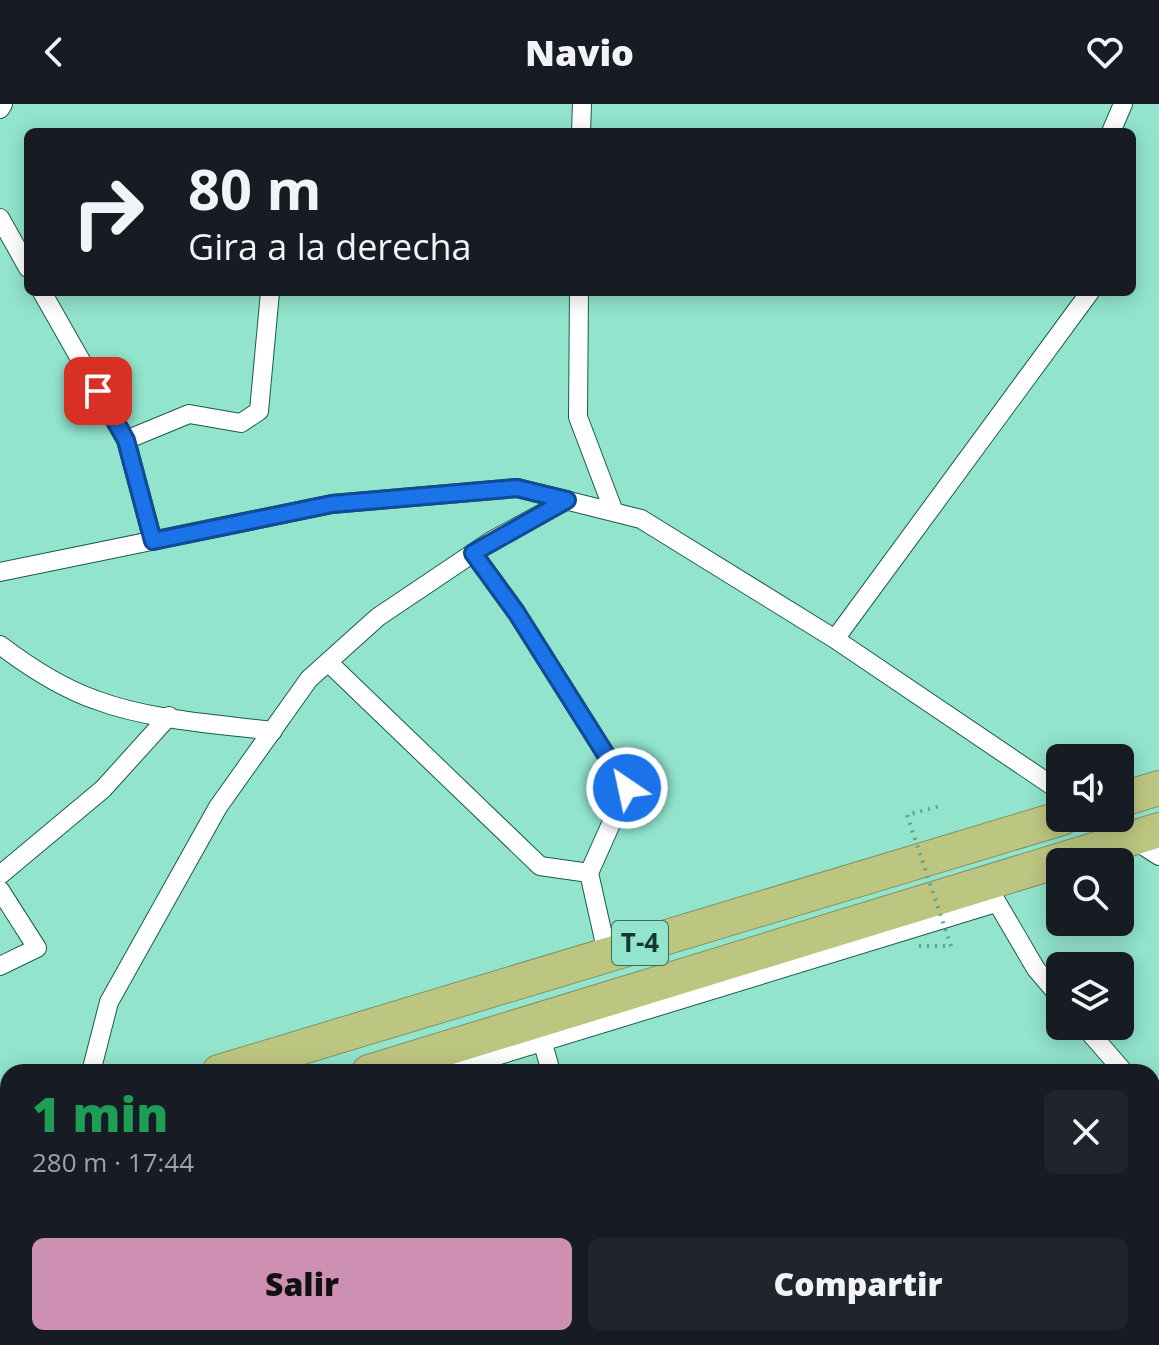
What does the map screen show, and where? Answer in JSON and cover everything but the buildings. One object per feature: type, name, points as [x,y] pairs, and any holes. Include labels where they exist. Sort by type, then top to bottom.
[{"type":"highway","points":[[1134,796],[1159,788]]},
{"type":"highway","name":"T-4","points":[[245,1064],[1046,823]]},
{"type":"highway","name":"T-4","points":[[397,1064],[990,892],[1150,841]]},
{"type":"street","points":[[581,128],[582,104]]},
{"type":"street","points":[[1113,128],[1123,104]]},
{"type":"street","points":[[0,218],[24,261]]},
{"type":"street","points":[[44,296],[126,440],[153,541]]},
{"type":"street","points":[[126,440],[189,414],[241,423],[259,411],[270,296]]},
{"type":"street","points":[[579,296],[578,417],[614,512]]},
{"type":"street","points":[[835,639],[1087,296]]},
{"type":"street","points":[[0,572],[332,504],[517,488],[641,519],[835,639],[1046,782]]},
{"type":"street","points":[[93,1064],[109,1002],[218,807],[309,679],[378,617],[473,553],[567,500]]},
{"type":"street","points":[[473,553],[516,612],[627,788],[589,873],[607,953]]},
{"type":"street","points":[[0,645],[34,671],[97,701],[169,716],[273,731]]},
{"type":"street","points":[[328,662],[540,866],[589,873]]},
{"type":"street","points":[[0,875],[103,789],[169,716]]},
{"type":"street","points":[[1130,832],[1150,841]]},
{"type":"street","points":[[0,890],[37,948],[0,966]]},
{"type":"street","points":[[468,1064],[990,892],[1046,981]]},
{"type":"street","points":[[542,1040],[549,1064]]},
{"type":"street","points":[[1096,1040],[1117,1064]]},
{"type":"path","points":[[919,946],[951,946],[907,815],[940,806]]},
{"type":"route","points":[[98,391],[126,440],[153,541],[332,504],[517,488],[567,500],[473,553],[516,612],[627,788]]}]
